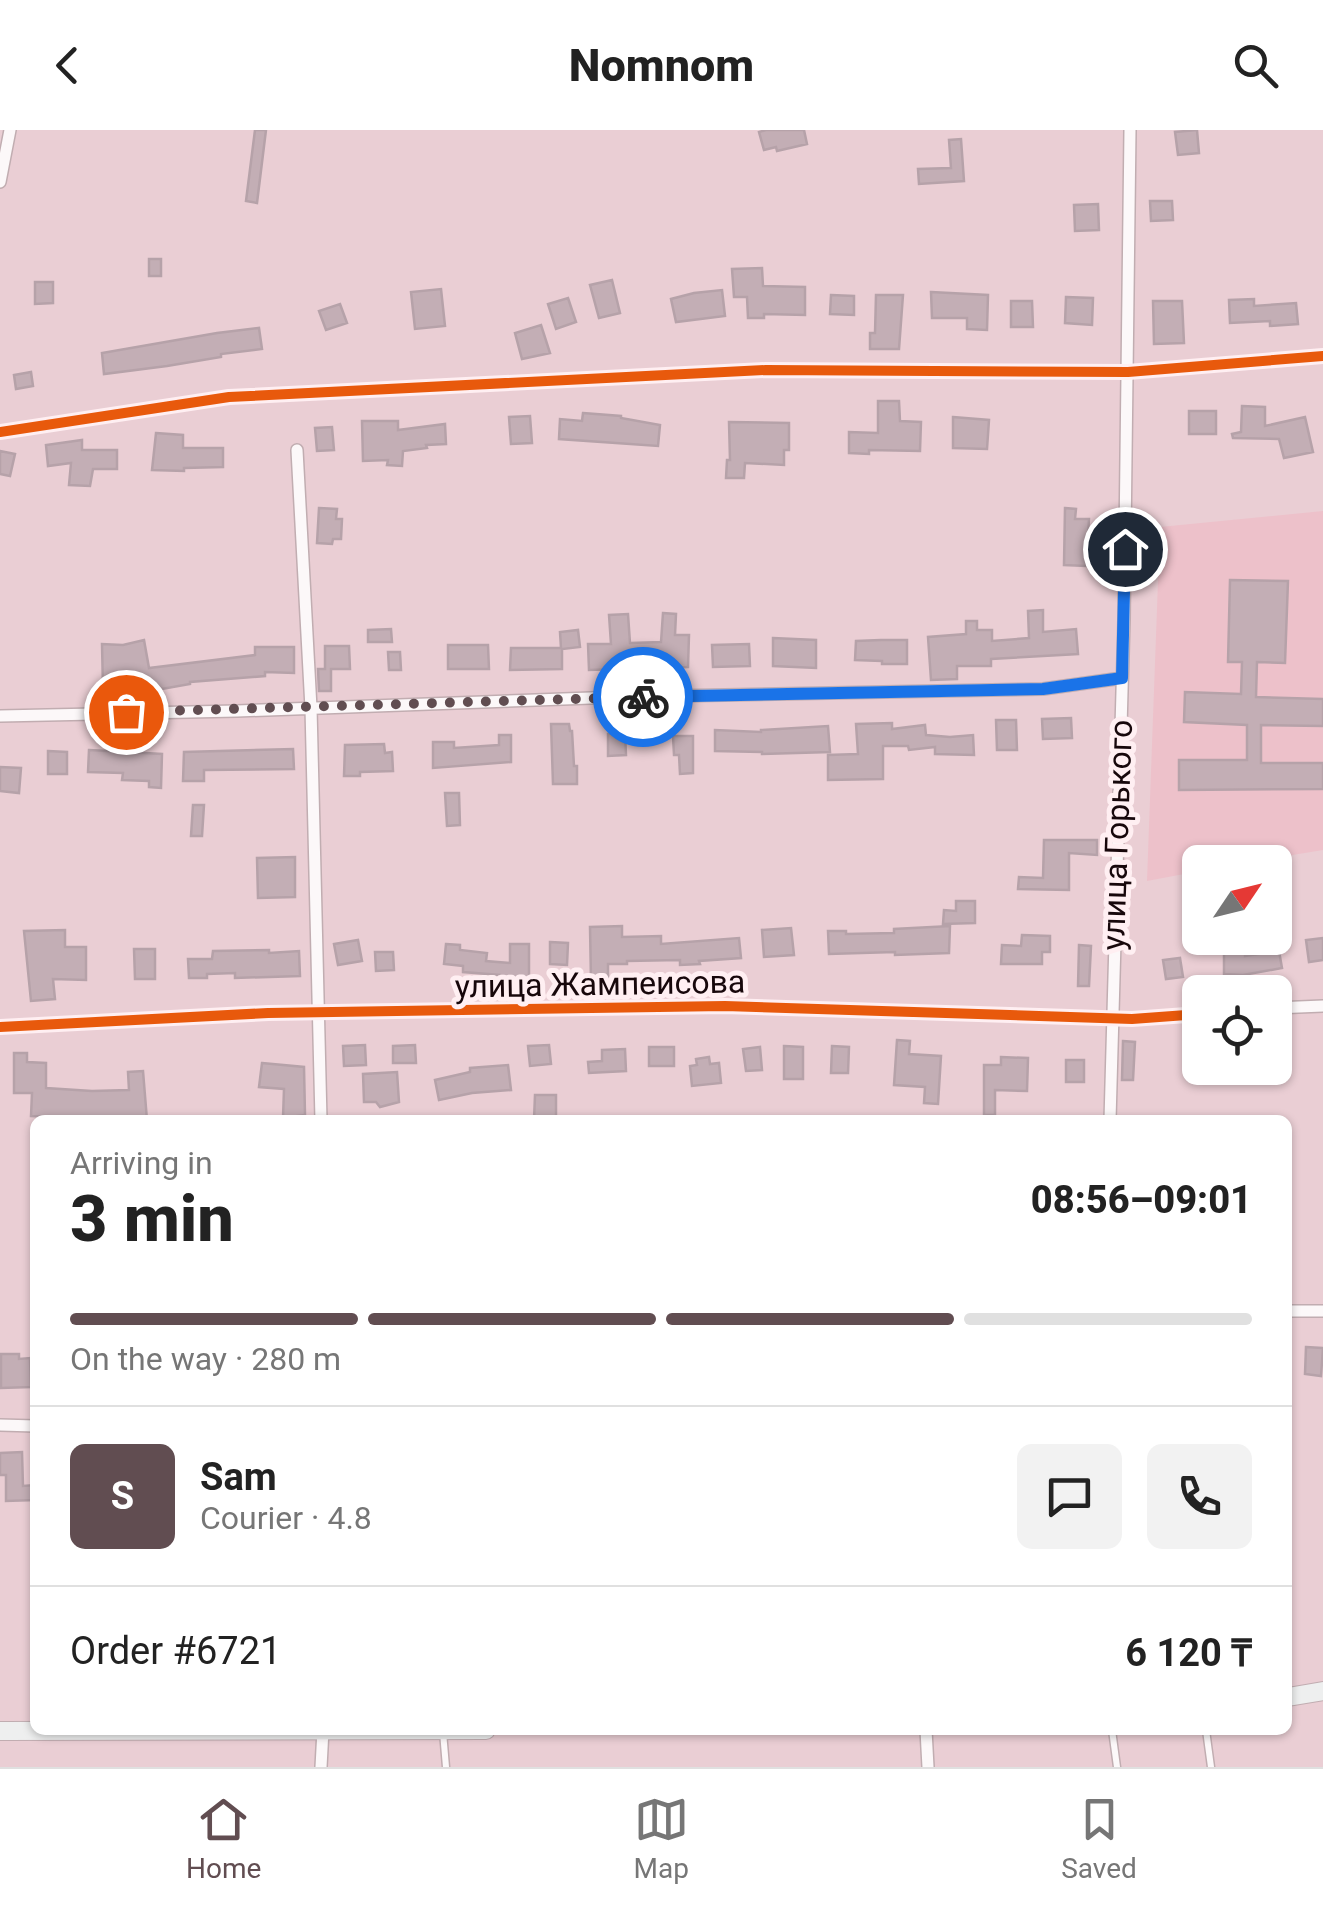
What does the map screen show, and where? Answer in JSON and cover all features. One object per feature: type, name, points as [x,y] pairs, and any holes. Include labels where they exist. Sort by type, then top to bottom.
[{"type":"main road","points":[[1292,1696],[1323,1691]]},
{"type":"main road","points":[[0,1731],[30,1731]]},
{"type":"street","points":[[1,174],[10,130]]},
{"type":"street","name":"улица Горького","points":[[1110,1115],[1122,678],[1130,130]]},
{"type":"street","points":[[0,432],[230,397],[766,370],[1128,372],[1323,356]]},
{"type":"street","points":[[297,450],[311,708],[321,1115]]},
{"type":"street","points":[[0,716],[618,697],[1043,689],[1122,678]]},
{"type":"street","name":"улица Жампеисова","points":[[0,1027],[317,1012],[725,1006],[1111,1018],[1182,1015]]},
{"type":"street","points":[[1292,1007],[1323,1006]]},
{"type":"street","points":[[1292,1311],[1323,1311]]},
{"type":"street","points":[[0,1426],[30,1426]]},
{"type":"street","points":[[321,1767],[323,1735]]},
{"type":"street","points":[[926,1735],[928,1767]]},
{"type":"lane","points":[[443,1735],[446,1767]]},
{"type":"lane","points":[[1113,1735],[1117,1767]]},
{"type":"lane","points":[[1207,1735],[1211,1767]]},
{"type":"shaded area","points":[[1323,511],[1323,850],[1292,855],[1292,845],[1182,845],[1182,874],[1147,881],[1160,527]]},
{"type":"building","points":[[255,130],[266,130],[257,203],[246,201]]},
{"type":"building","points":[[804,130],[807,144],[764,150],[759,132]]},
{"type":"building","points":[[1197,130],[1199,153],[1178,155],[1175,132]]},
{"type":"building","points":[[961,139],[964,181],[919,184],[918,169],[951,168],[949,140]]},
{"type":"building","points":[[1150,201],[1172,201],[1173,220],[1151,221]]},
{"type":"building","points":[[1098,204],[1099,230],[1075,231],[1074,205]]},
{"type":"building","points":[[149,259],[161,259],[161,276],[149,276]]},
{"type":"building","points":[[762,268],[763,286],[805,287],[805,315],[764,314],[764,318],[748,318],[747,297],[734,297],[732,269]]},
{"type":"building","points":[[612,280],[620,313],[599,318],[590,285]]},
{"type":"building","points":[[35,282],[53,282],[53,303],[35,304]]},
{"type":"building","points":[[441,289],[445,326],[415,329],[411,292]]},
{"type":"building","points":[[722,290],[725,316],[676,322],[671,299]]},
{"type":"building","points":[[931,292],[988,295],[987,330],[967,329],[967,318],[932,318]]},
{"type":"building","points":[[831,295],[854,296],[854,315],[830,314]]},
{"type":"building","points":[[876,295],[903,295],[899,349],[870,349],[870,333],[875,333]]},
{"type":"building","points":[[1066,297],[1093,298],[1092,325],[1065,323]]},
{"type":"building","points":[[568,298],[576,322],[556,329],[548,304]]},
{"type":"building","points":[[1254,299],[1254,306],[1296,303],[1298,324],[1230,323],[1229,300]]},
{"type":"building","points":[[1011,301],[1032,301],[1033,327],[1011,327]]},
{"type":"building","points":[[1153,301],[1182,301],[1184,343],[1154,344]]},
{"type":"building","points":[[340,304],[347,323],[326,330],[319,311]]},
{"type":"building","points":[[541,325],[550,353],[522,359],[515,333]]},
{"type":"building","points":[[259,328],[262,349],[104,374],[102,353]]},
{"type":"building","points":[[31,372],[33,386],[16,389],[14,375]]},
{"type":"building","points":[[878,401],[899,401],[900,421],[921,422],[920,451],[849,453],[849,432],[878,433]]},
{"type":"building","points":[[1242,406],[1265,407],[1265,426],[1305,417],[1313,452],[1284,458],[1279,439],[1233,438],[1232,434],[1241,432]]},
{"type":"building","points":[[1189,411],[1216,411],[1216,434],[1189,434]]},
{"type":"building","points":[[583,413],[660,425],[658,446],[559,439],[560,419],[582,421]]},
{"type":"building","points":[[530,416],[532,443],[511,444],[509,417]]},
{"type":"building","points":[[953,417],[989,420],[987,449],[953,448]]},
{"type":"building","points":[[362,421],[398,421],[398,430],[445,424],[446,444],[403,451],[402,466],[387,465],[388,460],[363,461]]},
{"type":"building","points":[[729,422],[789,423],[789,450],[784,450],[784,465],[745,463],[744,478],[726,478],[730,460]]},
{"type":"building","points":[[332,427],[334,450],[317,451],[315,428]]},
{"type":"building","points":[[156,433],[183,435],[183,448],[223,448],[223,467],[152,470]]},
{"type":"building","points":[[82,440],[82,450],[117,450],[117,469],[93,469],[90,486],[69,485],[71,463],[48,466],[46,445]]},
{"type":"building","points":[[0,451],[15,454],[10,476],[0,474]]},
{"type":"building","points":[[319,508],[337,509],[336,519],[342,519],[341,539],[333,539],[332,544],[317,543]]},
{"type":"building","points":[[1065,508],[1076,509],[1075,519],[1089,519],[1086,566],[1064,565]]},
{"type":"building","points":[[1230,580],[1288,581],[1285,663],[1257,662],[1256,697],[1323,699],[1323,726],[1261,725],[1261,763],[1323,763],[1323,789],[1179,790],[1179,760],[1247,760],[1247,725],[1184,722],[1185,692],[1241,694],[1242,662],[1228,662]]},
{"type":"building","points":[[1043,610],[1043,632],[1076,629],[1078,654],[991,659],[991,666],[957,666],[957,679],[931,680],[928,637],[966,634],[966,621],[977,621],[977,630],[992,630],[992,641],[1029,638],[1028,611]]},
{"type":"building","points":[[663,613],[676,614],[675,635],[689,635],[688,667],[589,670],[588,644],[611,644],[609,615],[628,614],[630,643],[661,642]]},
{"type":"building","points":[[391,629],[392,642],[368,642],[368,630]]},
{"type":"building","points":[[578,630],[580,647],[562,649],[562,669],[510,670],[511,648],[561,648],[560,632]]},
{"type":"building","points":[[773,638],[816,640],[816,668],[773,666]]},
{"type":"building","points":[[144,640],[149,668],[255,655],[255,647],[294,647],[294,673],[265,672],[265,676],[190,682],[156,690],[157,694],[131,696],[130,689],[103,689],[102,644]]},
{"type":"building","points":[[907,640],[907,664],[855,660],[856,641]]},
{"type":"building","points":[[749,644],[750,666],[713,667],[712,645]]},
{"type":"building","points":[[448,645],[488,645],[489,669],[448,669]]},
{"type":"building","points":[[325,646],[349,646],[350,669],[331,669],[331,691],[319,691],[318,669],[325,669]]},
{"type":"building","points":[[388,652],[400,652],[401,670],[389,670]]},
{"type":"building","points":[[1071,718],[1072,738],[1043,739],[1042,719]]},
{"type":"building","points":[[996,720],[1016,720],[1017,750],[997,750]]},
{"type":"building","points":[[892,723],[892,729],[925,725],[926,735],[973,735],[974,755],[935,754],[935,747],[909,750],[908,746],[883,746],[883,779],[828,780],[828,755],[858,754],[856,724]]},
{"type":"building","points":[[551,724],[569,724],[577,784],[553,784]]},
{"type":"building","points":[[828,726],[830,752],[715,751],[715,730],[761,732]]},
{"type":"building","points":[[625,733],[626,755],[608,756],[608,734]]},
{"type":"building","points":[[499,735],[511,735],[511,762],[433,768],[433,742],[454,742],[454,748],[499,745]]},
{"type":"building","points":[[673,736],[693,736],[693,773],[680,774]]},
{"type":"building","points":[[384,744],[385,753],[392,752],[393,771],[344,776],[345,745]]},
{"type":"building","points":[[293,749],[294,769],[204,770],[204,781],[183,781],[184,752]]},
{"type":"building","points":[[89,750],[162,754],[161,788],[149,787],[149,781],[122,780],[123,773],[88,772]]},
{"type":"building","points":[[48,751],[67,752],[67,774],[48,774]]},
{"type":"building","points":[[0,767],[21,768],[19,793],[0,791]]},
{"type":"building","points":[[445,793],[459,793],[460,825],[447,826]]},
{"type":"building","points":[[193,805],[204,805],[202,836],[191,836]]},
{"type":"building","points":[[1044,840],[1097,840],[1097,855],[1069,853],[1069,890],[1018,889],[1019,877],[1043,878]]},
{"type":"building","points":[[295,857],[295,897],[258,898],[257,858]]},
{"type":"building","points":[[956,901],[975,901],[975,923],[943,924],[944,910],[956,911]]},
{"type":"building","points":[[622,926],[622,937],[661,936],[661,944],[739,938],[741,958],[680,965],[680,960],[627,961],[608,964],[608,981],[591,981],[590,927]]},
{"type":"building","points":[[950,926],[949,953],[829,954],[828,931],[894,933],[894,929]]},
{"type":"building","points":[[791,928],[794,955],[764,957],[762,930]]},
{"type":"building","points":[[65,930],[65,947],[86,947],[86,980],[53,979],[55,999],[31,1001],[24,931]]},
{"type":"building","points":[[1022,935],[1050,936],[1050,952],[1042,952],[1042,964],[1001,964],[1002,945],[1021,946]]},
{"type":"building","points":[[1323,938],[1323,960],[1309,962],[1306,940]]},
{"type":"building","points":[[358,940],[362,961],[338,965],[334,944]]},
{"type":"building","points":[[550,942],[568,943],[567,965],[550,964]]},
{"type":"building","points":[[446,944],[487,953],[486,961],[510,963],[510,944],[529,944],[529,978],[463,972],[463,966],[444,964]]},
{"type":"building","points":[[1079,945],[1091,946],[1089,986],[1078,986]]},
{"type":"building","points":[[134,949],[155,949],[155,979],[135,979]]},
{"type":"building","points":[[213,951],[299,951],[300,976],[235,978],[235,973],[189,978],[188,959],[212,959]]},
{"type":"building","points":[[375,952],[393,952],[394,970],[376,971]]},
{"type":"building","points":[[1224,955],[1280,955],[1282,968],[1224,974]]},
{"type":"building","points":[[1180,958],[1182,977],[1166,979],[1163,960]]},
{"type":"building","points":[[897,1040],[910,1041],[909,1054],[941,1056],[938,1104],[924,1103],[925,1087],[894,1085]]},
{"type":"building","points":[[1123,1041],[1135,1042],[1133,1080],[1122,1080]]},
{"type":"building","points":[[365,1045],[366,1065],[344,1066],[343,1046]]},
{"type":"building","points":[[415,1045],[416,1063],[393,1063],[393,1046]]},
{"type":"building","points":[[549,1045],[551,1064],[530,1066],[528,1046]]},
{"type":"building","points":[[784,1046],[803,1047],[803,1079],[784,1079]]},
{"type":"building","points":[[832,1046],[849,1047],[848,1073],[831,1073]]},
{"type":"building","points":[[649,1047],[674,1047],[674,1066],[649,1066]]},
{"type":"building","points":[[760,1047],[762,1070],[746,1071],[743,1049]]},
{"type":"building","points":[[625,1049],[626,1071],[589,1073],[588,1062],[602,1061],[602,1050]]},
{"type":"building","points":[[14,1053],[27,1053],[27,1062],[46,1063],[46,1088],[129,1090],[128,1072],[143,1071],[147,1115],[31,1115],[32,1093],[14,1093]]},
{"type":"building","points":[[709,1057],[710,1064],[719,1063],[721,1083],[692,1086],[690,1066],[697,1065],[696,1059]]},
{"type":"building","points":[[1001,1057],[1028,1058],[1027,1091],[995,1090],[995,1115],[984,1115],[984,1065],[1001,1065]]},
{"type":"building","points":[[1066,1060],[1084,1060],[1084,1082],[1066,1082]]},
{"type":"building","points":[[262,1063],[304,1067],[305,1115],[283,1115],[284,1089],[259,1087]]},
{"type":"building","points":[[508,1065],[511,1090],[439,1100],[435,1080],[470,1072],[470,1068]]},
{"type":"building","points":[[397,1072],[399,1102],[380,1107],[376,1102],[364,1102],[363,1074]]},
{"type":"building","points":[[535,1095],[556,1095],[556,1115],[534,1115]]},
{"type":"building","points":[[1306,1347],[1323,1348],[1321,1376],[1305,1374]]},
{"type":"building","points":[[1,1354],[30,1358],[30,1387],[1,1388]]},
{"type":"building","points":[[22,1452],[23,1486],[30,1485],[30,1500],[6,1501],[6,1475],[0,1475],[0,1453]]},
{"type":"cycle path","points":[[0,432],[229,397],[766,370],[1128,372],[1323,356]]},
{"type":"cycle path","points":[[0,1027],[268,1013],[725,1006],[1132,1019],[1182,1015]]},
{"type":"way so far","points":[[126,712],[643,697]]},
{"type":"route","points":[[643,697],[1043,689],[1122,678],[1125,549]]}]
